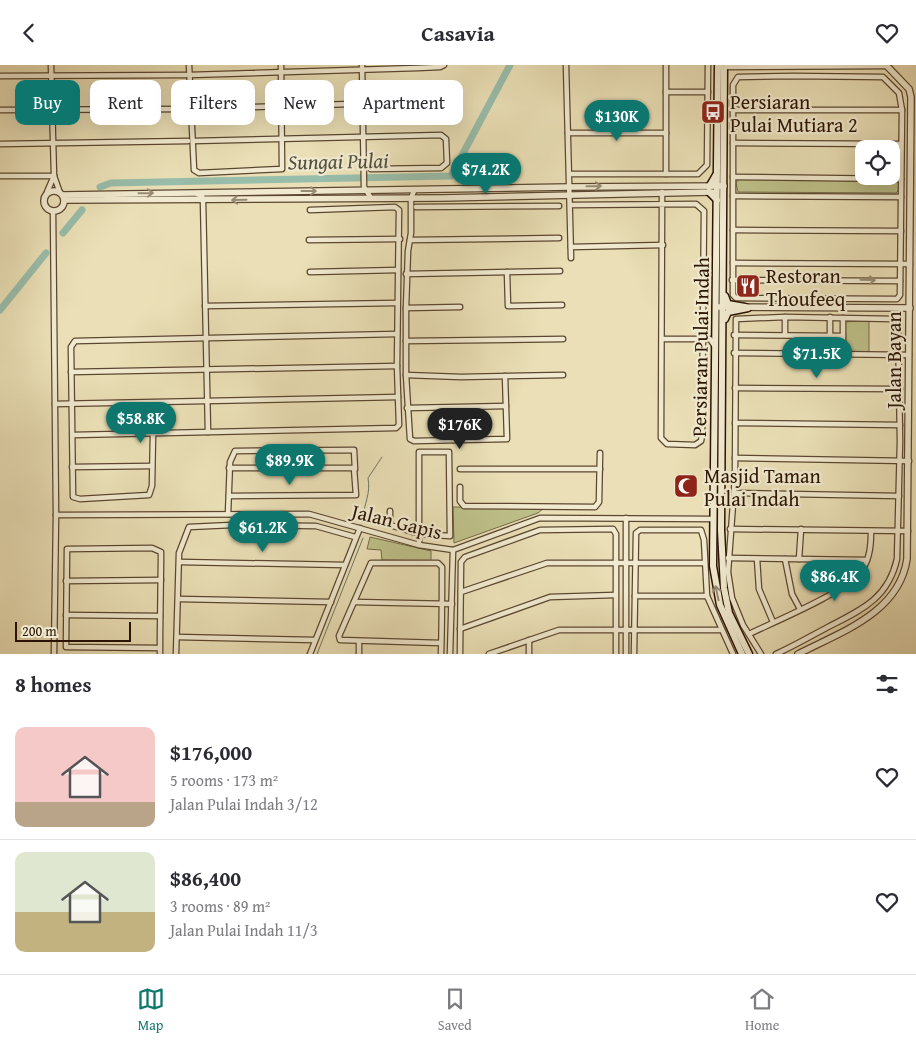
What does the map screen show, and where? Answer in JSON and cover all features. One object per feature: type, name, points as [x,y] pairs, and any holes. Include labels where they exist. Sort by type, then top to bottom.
[{"type":"main road","name":"Persiaran Pulai Indah","points":[[721,66],[717,172],[720,189],[717,200],[720,307],[723,330],[714,580],[724,618],[742,654]]},
{"type":"main road","name":"Persiaran Pulai Indah","points":[[721,66],[720,189],[724,285],[720,307],[716,361],[717,519],[724,588],[729,613],[749,654]]},
{"type":"main road","points":[[717,172],[709,189],[717,200]]},
{"type":"main road","points":[[724,285],[727,303],[748,308]]},
{"type":"main road","points":[[723,330],[726,313],[748,308]]},
{"type":"street","points":[[51,65],[52,80]]},
{"type":"street","points":[[188,80],[189,65]]},
{"type":"street","points":[[280,65],[281,80]]},
{"type":"street","points":[[0,76],[52,74],[188,75],[444,65]]},
{"type":"street","points":[[566,65],[571,258]]},
{"type":"street","points":[[666,65],[666,174]]},
{"type":"street","points":[[570,174],[698,174],[707,165],[708,65]]},
{"type":"street","name":"Jalan Bayan","points":[[721,66],[885,66],[909,89],[911,97],[910,355],[913,438],[910,461],[905,568],[889,599],[868,617],[798,654]]},
{"type":"street","points":[[362,67],[362,80]]},
{"type":"street","points":[[738,77],[883,77],[899,93],[902,110],[900,295],[895,300],[736,298],[733,295],[732,280],[733,85],[738,77]]},
{"type":"street","points":[[666,92],[708,92]]},
{"type":"street","points":[[80,109],[171,109]]},
{"type":"street","points":[[0,111],[15,110]]},
{"type":"street","points":[[733,110],[902,110]]},
{"type":"street","points":[[52,125],[54,175],[62,196],[62,207],[53,211]]},
{"type":"street","points":[[190,125],[190,141],[196,172],[282,169],[282,125]]},
{"type":"street","points":[[363,125],[365,189],[370,198]]},
{"type":"street","points":[[568,133],[666,133]]},
{"type":"street","points":[[0,144],[282,140],[363,136],[441,135],[445,137],[446,163],[441,168],[371,169]]},
{"type":"street","points":[[733,143],[901,144]]},
{"type":"street","points":[[0,176],[54,175]]},
{"type":"street","points":[[53,211],[45,206],[44,199],[54,175]]},
{"type":"street","points":[[733,177],[901,179]]},
{"type":"street","points":[[62,196],[365,189],[414,191],[570,187],[720,189]]},
{"type":"street","points":[[901,188],[911,188]]},
{"type":"street","points":[[47,193],[54,191],[62,196],[203,200],[422,198],[662,192],[709,189]]},
{"type":"street","points":[[414,191],[410,198],[410,240],[406,273],[406,375],[409,437],[414,441],[507,439],[505,376]]},
{"type":"street","points":[[188,192],[200,194],[203,200],[208,432]]},
{"type":"street","points":[[571,205],[662,204],[697,204],[704,211],[702,436],[701,441],[695,445],[667,444],[661,438],[663,245],[662,204],[662,192]]},
{"type":"street","points":[[733,196],[901,197]]},
{"type":"street","points":[[401,198],[410,209]]},
{"type":"street","points":[[410,209],[414,203],[422,198]]},
{"type":"street","points":[[416,207],[559,206]]},
{"type":"street","points":[[73,435],[393,430],[399,425],[397,303],[400,239],[399,213],[395,207],[310,210]]},
{"type":"street","points":[[53,211],[56,515],[54,654]]},
{"type":"street","points":[[733,230],[901,231]]},
{"type":"street","points":[[410,240],[559,238]]},
{"type":"street","points":[[309,240],[400,239]]},
{"type":"street","points":[[571,247],[663,245]]},
{"type":"street","points":[[732,263],[910,264]]},
{"type":"street","points":[[310,272],[398,270]]},
{"type":"street","points":[[406,273],[560,271]]},
{"type":"street","points":[[507,272],[508,306],[562,305]]},
{"type":"street","points":[[732,280],[900,281]]},
{"type":"street","points":[[816,299],[816,317]]},
{"type":"street","points":[[205,306],[397,303]]},
{"type":"street","points":[[406,308],[460,307]]},
{"type":"street","points":[[720,307],[910,308]]},
{"type":"street","points":[[785,317],[785,335]]},
{"type":"street","points":[[830,317],[830,335]]},
{"type":"street","points":[[761,654],[749,635],[732,598],[728,558],[734,493],[734,335],[736,319],[830,317],[894,319],[898,322],[900,389],[898,531],[895,569],[880,594],[865,608],[776,654]]},
{"type":"street","points":[[843,318],[843,354]]},
{"type":"street","points":[[153,434],[151,494],[146,497],[80,499],[72,495],[71,347],[78,340],[397,334]]},
{"type":"street","points":[[734,335],[843,336]]},
{"type":"street","points":[[406,341],[563,339]]},
{"type":"street","points":[[662,339],[703,339],[714,342],[716,361]]},
{"type":"street","points":[[734,353],[910,355]]},
{"type":"street","points":[[71,372],[397,366]]},
{"type":"street","points":[[406,375],[563,375]]},
{"type":"street","points":[[735,388],[900,389]]},
{"type":"street","points":[[55,404],[398,397]]},
{"type":"street","points":[[407,408],[506,407]]},
{"type":"street","points":[[735,423],[900,425]]},
{"type":"street","points":[[228,514],[229,467],[232,454],[235,451],[354,450],[356,453],[356,495],[229,496]]},
{"type":"street","points":[[390,511],[390,525],[419,534],[448,537],[451,534],[449,452],[420,451],[418,453],[419,534],[419,545]]},
{"type":"street","points":[[460,487],[462,505],[598,506],[600,453]]},
{"type":"street","points":[[735,458],[910,461]]},
{"type":"street","points":[[72,467],[152,466]]},
{"type":"street","points":[[229,467],[355,468]]},
{"type":"street","points":[[460,469],[600,469]]},
{"type":"street","points":[[734,493],[899,495]]},
{"type":"street","points":[[562,517],[563,506]]},
{"type":"street","name":"Jalan Gapis","points":[[56,515],[310,514],[419,545],[453,550]]},
{"type":"street","points":[[450,654],[453,550],[540,518],[717,519]]},
{"type":"street","points":[[626,518],[626,654]]},
{"type":"street","points":[[176,654],[180,550],[185,543],[189,527],[222,525],[316,526],[356,537]]},
{"type":"street","points":[[310,654],[360,528]]},
{"type":"street","points":[[460,654],[461,562],[465,557],[540,530],[613,529],[616,534],[616,654]]},
{"type":"street","points":[[730,529],[908,531]]},
{"type":"street","points":[[799,559],[801,529]]},
{"type":"street","points":[[634,654],[635,537],[638,531],[700,530],[704,536],[707,596],[720,630],[733,654]]},
{"type":"street","points":[[749,635],[848,583],[859,574],[867,560],[871,531]]},
{"type":"street","points":[[66,549],[159,550],[161,552],[161,581],[160,651],[68,649],[66,646],[66,549]]},
{"type":"street","points":[[728,558],[867,560]]},
{"type":"street","points":[[756,559],[759,589],[773,623]]},
{"type":"street","points":[[785,559],[792,594],[800,609]]},
{"type":"street","points":[[180,563],[345,565]]},
{"type":"street","points":[[441,643],[343,641],[340,636],[371,563],[438,563],[442,567],[441,654]]},
{"type":"street","points":[[461,593],[546,563],[704,563]]},
{"type":"street","points":[[66,581],[161,581]]},
{"type":"street","points":[[460,629],[550,597],[615,595]]},
{"type":"street","points":[[634,596],[707,596]]},
{"type":"street","points":[[179,599],[330,602]]},
{"type":"street","points":[[354,602],[452,605]]},
{"type":"street","points":[[66,615],[160,616]]},
{"type":"street","points":[[489,654],[559,629],[720,630]]},
{"type":"street","points":[[177,637],[315,640]]},
{"type":"street","points":[[529,640],[529,654]]},
{"type":"street","points":[[359,642],[359,654]]},
{"type":"green space","points":[[739,179],[855,180],[855,185],[899,185],[899,190],[896,193],[738,192],[736,183]]},
{"type":"green space","points":[[869,320],[869,352],[845,351],[845,322]]},
{"type":"green space","points":[[453,507],[544,508],[538,513],[454,543]]},
{"type":"green space","points":[[370,537],[431,551],[431,561],[382,560],[381,550],[367,549]]},
{"type":"waterway","name":"Sungai Pulai","points":[[100,187],[111,183],[451,176],[510,65]]},
{"type":"waterway","name":"Sungai Pulai","points":[[63,233],[82,210]]},
{"type":"waterway","name":"Sungai Pulai","points":[[0,310],[46,253]]},
{"type":"waterway","points":[[363,518],[369,489],[368,478],[382,457]]},
{"type":"waterway","points":[[317,654],[363,538]]},
{"type":"place","name":"Persiaran Pulai Mutiara 2","points":[[713,112]]},
{"type":"place","name":"Restoran Thoufeeq","points":[[748,286]]},
{"type":"place","name":"Masjid Taman Pulai Indah","points":[[686,486]]}]
